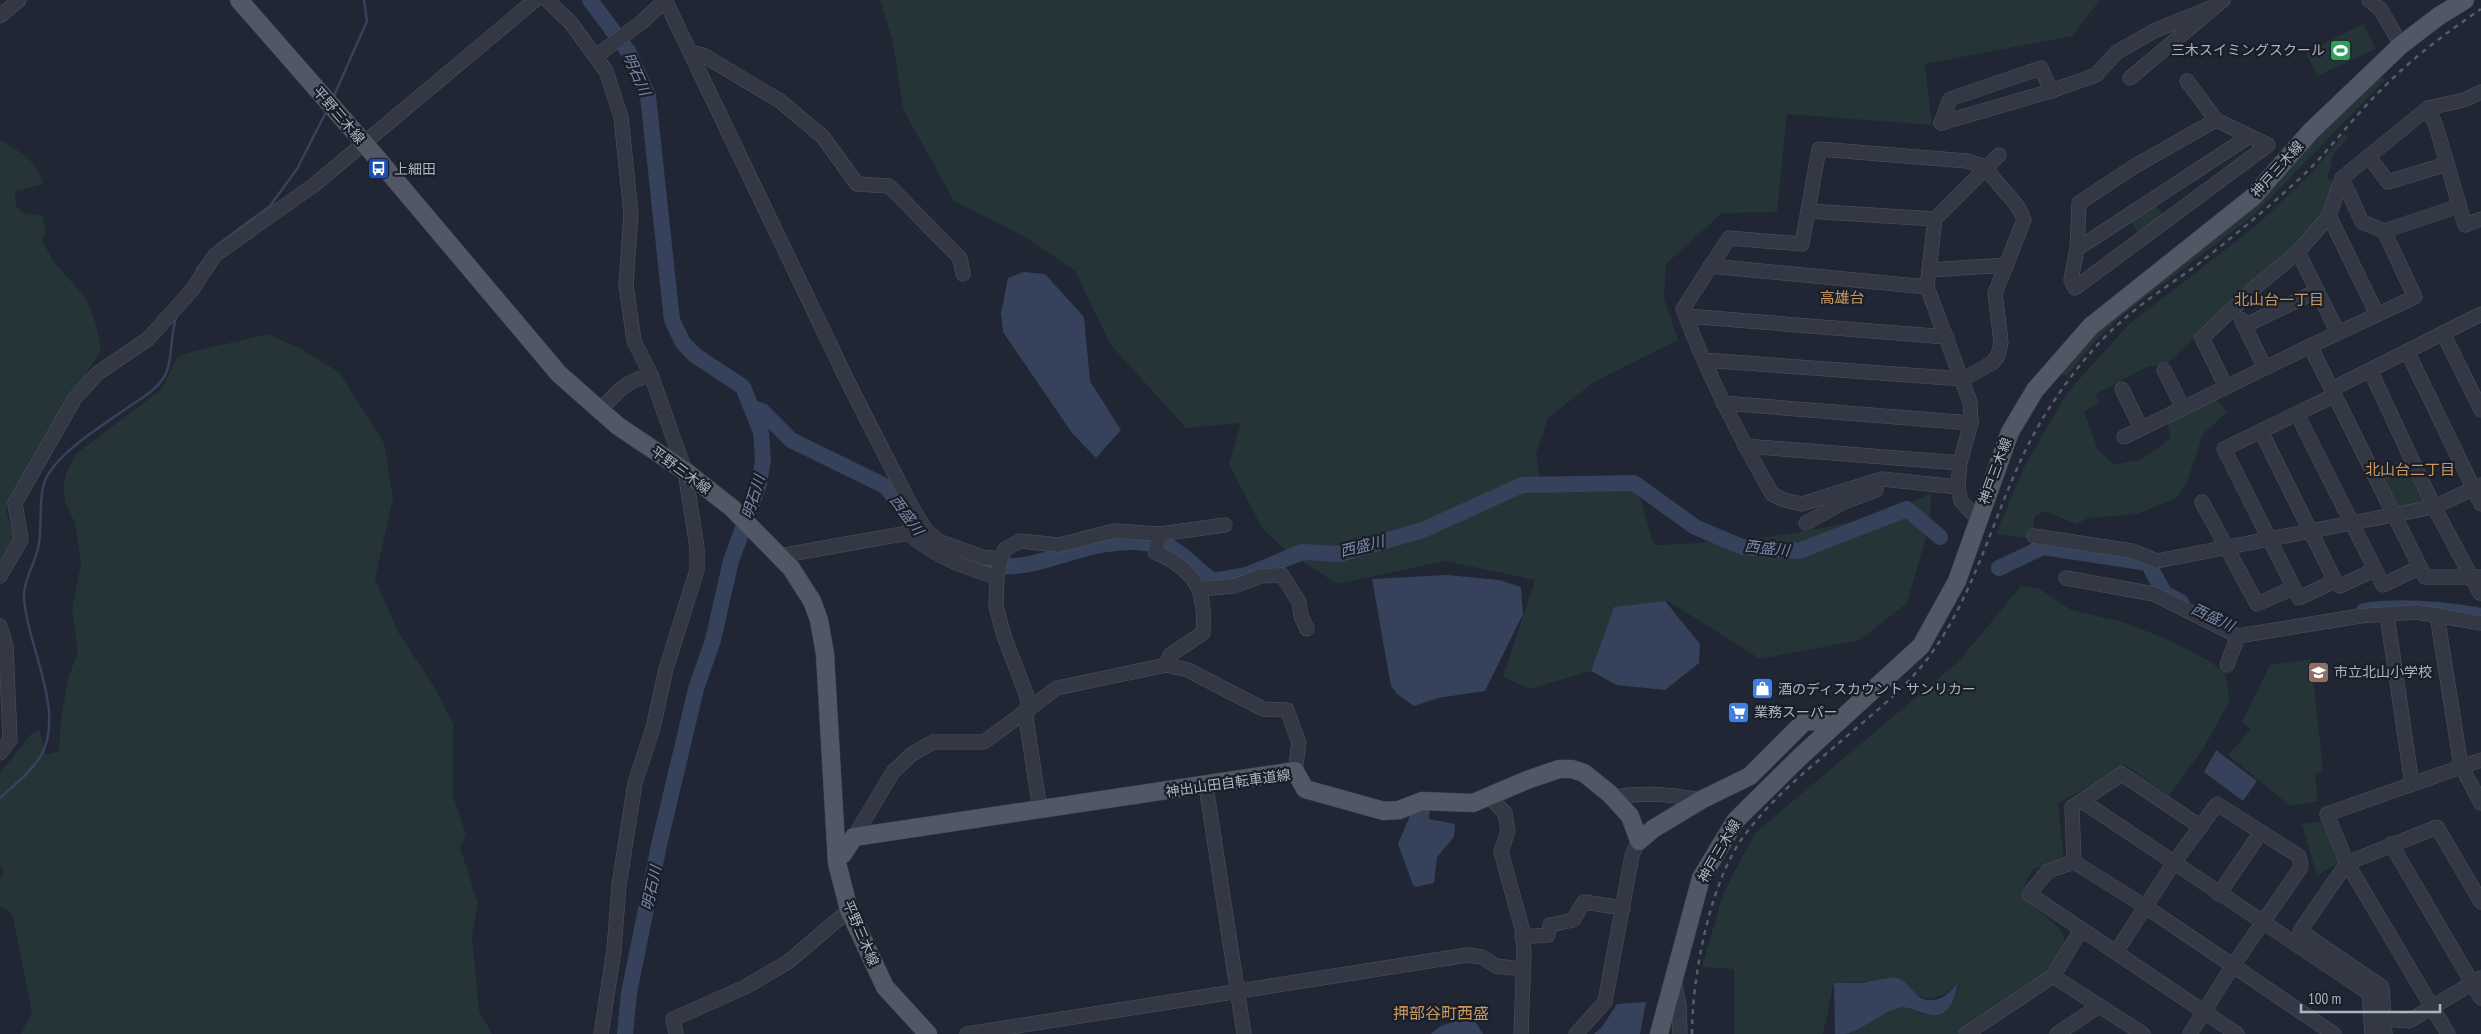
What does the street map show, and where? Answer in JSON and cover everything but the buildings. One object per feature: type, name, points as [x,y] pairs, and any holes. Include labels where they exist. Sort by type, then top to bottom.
[{"type":"main road","name":"平野三木線","points":[[239,0],[365,144],[560,374],[618,426],[685,472],[732,508],[791,568],[812,601],[819,620],[825,654],[840,858],[849,910],[885,987],[928,1034]]},
{"type":"main road","name":"神戸三木線","points":[[1659,1034],[1701,878],[1736,820],[1830,725],[1921,646],[1957,581],[2010,432],[2035,390],[2091,326],[2253,196],[2311,130],[2446,5],[2465,0]]},
{"type":"main road","points":[[1639,841],[1653,829],[1701,800],[1750,776],[1804,722],[1812,721],[1830,725]]},
{"type":"main road","name":"神出山田自転車道線","points":[[854,838],[1295,771],[1305,790],[1384,811],[1399,810],[1422,801],[1474,803],[1527,780],[1559,769],[1572,769],[1584,773],[1613,797],[1630,816],[1639,841]]},
{"type":"main road","points":[[840,858],[854,838]]},
{"type":"street","points":[[0,16],[19,0]]},
{"type":"street","points":[[0,576],[21,540],[15,503],[75,398],[98,372],[148,339],[192,290],[215,255],[314,185],[535,0]]},
{"type":"street","points":[[547,0],[571,23],[596,56],[606,71],[614,91],[624,133],[631,214],[626,285],[634,341],[651,375],[685,472],[697,548],[697,570],[666,669],[653,728],[635,783],[619,885],[614,950],[601,1034]]},
{"type":"street","points":[[596,56],[642,22],[665,0],[724,127],[848,382],[901,487],[925,529],[938,541],[982,557],[1001,559]]},
{"type":"street","points":[[2369,0],[2381,10],[2401,45]]},
{"type":"street","points":[[2130,78],[2218,3]]},
{"type":"street","points":[[2051,91],[2041,68],[1950,99],[1941,123],[1967,118],[2051,91],[2096,75],[2117,52],[2156,30],[2218,3]]},
{"type":"street","points":[[690,52],[703,55],[780,101],[823,137],[857,184],[889,186],[960,258],[962,274]]},
{"type":"street","points":[[2187,81],[2216,120],[2248,137],[2284,152],[2289,157]]},
{"type":"street","points":[[2226,387],[2202,338],[2298,252],[2329,216],[2342,178],[2428,108],[2464,100],[2481,92]]},
{"type":"street","points":[[2428,108],[2436,126],[2465,225],[2481,219]]},
{"type":"street","points":[[2216,120],[2135,166],[2079,203],[2077,249],[2072,280],[2075,288],[2268,145]]},
{"type":"street","points":[[2077,249],[2248,137]]},
{"type":"street","points":[[1704,360],[1964,379],[1992,363],[1998,356],[2001,342],[1994,293],[2024,220],[2022,213],[1992,180],[1986,167],[1967,161],[1818,149],[1802,244],[1729,238],[1683,309],[1704,360],[1723,403],[1744,446],[1772,494],[1784,500],[1802,504],[1882,479],[1958,488]]},
{"type":"street","points":[[1980,514],[1971,512],[1961,501],[1958,488],[1960,463],[1971,423],[1970,402],[1964,379],[1927,287],[1935,220],[1999,155]]},
{"type":"street","points":[[2369,157],[2388,182],[2447,164]]},
{"type":"street","points":[[2124,437],[2415,297],[2384,232],[2362,222],[2342,178]]},
{"type":"street","points":[[2384,232],[2459,206]]},
{"type":"street","points":[[1808,211],[1935,220]]},
{"type":"street","points":[[2329,216],[2377,314]]},
{"type":"street","points":[[2298,252],[2338,333]]},
{"type":"street","points":[[1929,270],[2007,265]]},
{"type":"street","points":[[1710,266],[1927,287]]},
{"type":"street","points":[[2244,326],[2317,291]]},
{"type":"street","points":[[2235,307],[2265,368]]},
{"type":"street","points":[[2335,581],[2299,598],[2292,588],[2224,450],[2297,414],[2370,370],[2481,315]]},
{"type":"street","points":[[1686,316],[1947,337]]},
{"type":"street","points":[[2443,333],[2481,410]]},
{"type":"street","points":[[2310,346],[2425,577],[2476,577]]},
{"type":"street","points":[[2407,351],[2477,487],[2481,504]]},
{"type":"street","points":[[2164,370],[2183,408]]},
{"type":"street","points":[[2370,370],[2434,507],[2476,577],[2480,593]]},
{"type":"street","points":[[600,410],[622,387],[634,379],[651,375]]},
{"type":"street","points":[[2122,389],[2141,428]]},
{"type":"street","points":[[1723,403],[1971,423]]},
{"type":"street","points":[[2297,414],[2383,586],[2420,567]]},
{"type":"street","points":[[2261,432],[2335,581],[2340,586],[2374,570]]},
{"type":"street","points":[[1744,446],[1960,463]]},
{"type":"street","points":[[1806,523],[1844,502],[1898,482]]},
{"type":"street","points":[[2034,536],[2132,552],[2157,561],[2434,507],[2477,487]]},
{"type":"street","points":[[2202,502],[2225,548],[2257,604],[2292,588]]},
{"type":"street","points":[[1040,810],[1026,718],[1028,699],[1004,636],[996,606],[997,577],[1001,559],[1006,549],[1020,541],[1058,544],[1114,531],[1160,534],[1225,525]]},
{"type":"street","points":[[779,556],[908,533],[924,548],[997,577]]},
{"type":"street","points":[[1160,534],[1155,552],[1167,557],[1193,576],[1199,589],[1204,621],[1203,633],[1170,656],[1166,665]]},
{"type":"street","points":[[1199,589],[1234,586],[1261,576],[1282,575],[1299,602],[1301,616],[1307,629]]},
{"type":"street","points":[[2066,578],[2154,594],[2238,636],[2360,616],[2417,612],[2481,623]]},
{"type":"street","points":[[2387,615],[2412,784]]},
{"type":"street","points":[[2437,615],[2461,766],[2481,802]]},
{"type":"street","points":[[0,626],[6,646],[10,740],[0,753]]},
{"type":"street","points":[[2226,665],[2238,636]]},
{"type":"street","points":[[854,838],[893,772],[912,754],[933,742],[984,742],[1057,688],[1166,665],[1188,670],[1263,710],[1287,710],[1299,743],[1295,771]]},
{"type":"street","points":[[2448,1034],[2347,863],[2327,814],[2481,760]]},
{"type":"street","points":[[2074,862],[2072,807],[2122,774],[2200,827]]},
{"type":"street","points":[[1206,786],[1244,1034]]},
{"type":"street","points":[[1613,797],[1640,793],[1659,793],[1701,800]]},
{"type":"street","points":[[1490,797],[1505,813],[1508,831],[1501,852],[1522,936],[1521,1034]]},
{"type":"street","points":[[2082,801],[2369,993],[2372,1034]]},
{"type":"street","points":[[2116,952],[2174,864],[2217,804],[2298,856],[2301,867],[2232,967],[2190,1034]]},
{"type":"street","points":[[2385,1034],[2382,987],[2300,931],[2347,863],[2437,827],[2481,902]]},
{"type":"street","points":[[2219,894],[2262,832]]},
{"type":"street","points":[[1576,1034],[1605,1002],[1632,855],[1639,841]]},
{"type":"street","points":[[2391,844],[2476,981],[2481,998]]},
{"type":"street","points":[[2237,1034],[2029,894],[2048,870],[2074,862],[2146,907],[2232,967],[2334,1034]]},
{"type":"street","points":[[1522,936],[1548,935],[1550,925],[1573,920],[1584,902],[1623,908]]},
{"type":"street","points":[[676,1034],[673,1019],[745,987],[788,962],[849,910]]},
{"type":"street","points":[[1966,1034],[2053,976],[2081,930]]},
{"type":"street","points":[[967,1034],[1467,955],[1482,958],[1496,966],[1522,969]]},
{"type":"street","points":[[2053,976],[2143,1034]]},
{"type":"street","points":[[1673,978],[1678,1005],[1680,1034]]},
{"type":"street","points":[[2384,1020],[2409,1021],[2476,981]]},
{"type":"street","points":[[2057,1034],[2099,1006]]},
{"type":"shaded area","points":[[880,0],[2100,0],[2072,36],[1925,64],[1932,125],[1787,114],[1777,212],[1722,213],[1666,264],[1664,299],[1678,340],[1594,382],[1548,418],[1536,453],[1540,480],[1637,488],[1654,545],[1774,536],[1834,526],[1892,510],[1931,493],[1930,523],[1907,603],[1860,640],[1760,659],[1668,601],[1614,607],[1591,671],[1529,689],[1503,677],[1535,580],[1445,561],[1337,584],[1286,551],[1262,528],[1229,464],[1241,423],[1186,428],[1110,344],[1075,271],[1025,237],[954,201],[903,109],[893,42]]},
{"type":"shaded area","name":"三木スイミングスクール","points":[[2363,24],[2376,49],[2317,76],[2306,52]]},
{"type":"shaded area","points":[[2377,76],[2386,79],[2254,215],[2125,313],[2096,340],[2067,376],[2058,373],[2097,328],[2317,134]]},
{"type":"shaded area","points":[[2344,134],[2348,137],[2333,155],[2327,179],[2335,182],[2324,212],[2296,247],[2233,301],[2168,363],[2147,367],[2096,394],[2098,404],[2084,411],[2098,450],[2115,465],[2142,459],[2171,438],[2167,423],[2216,399],[2227,412],[2203,434],[2187,483],[2175,499],[2137,514],[2088,518],[2076,524],[2045,511],[2034,517],[2033,531],[2028,538],[1996,534],[2023,469],[2067,393],[2128,325],[2257,225],[2313,171]]},
{"type":"shaded area","points":[[0,140],[26,156],[35,167],[43,182],[40,185],[15,191],[16,206],[24,213],[42,216],[46,234],[41,239],[54,262],[84,296],[94,318],[101,346],[99,353],[14,492],[6,511],[14,538],[0,563]]},
{"type":"shaded area","points":[[2156,206],[2165,217],[2138,233],[2131,222]]},
{"type":"shaded area","points":[[268,334],[299,348],[339,372],[384,443],[393,498],[375,579],[398,632],[435,688],[453,724],[453,795],[466,835],[460,847],[478,903],[472,935],[479,1011],[492,1034],[21,1034],[32,1012],[13,917],[8,910],[0,907],[0,883],[4,870],[0,865],[0,773],[32,733],[39,730],[46,755],[59,751],[61,719],[68,679],[78,651],[72,609],[81,563],[75,523],[65,502],[63,488],[66,474],[76,454],[162,389],[176,359],[183,354]]},
{"type":"shaded area","points":[[2410,454],[2434,507],[2395,515],[2375,475]]},
{"type":"shaded area","points":[[2021,586],[2038,588],[2071,610],[2123,622],[2169,640],[2211,662],[2225,674],[2230,700],[2204,747],[2169,796],[2125,765],[2058,804],[2064,861],[2033,869],[2020,894],[2062,931],[2065,945],[2047,974],[1957,1034],[1850,1034],[1877,1017],[1900,1008],[1909,1008],[1920,1013],[1937,1015],[1951,1004],[1959,985],[1956,985],[1946,994],[1930,999],[1917,995],[1898,977],[1834,983],[1823,1034],[1734,1034],[1734,969],[1702,967],[1723,894],[1755,833],[1959,661]]},
{"type":"shaded area","points":[[2311,659],[2323,771],[2315,774],[2318,801],[2290,806],[2228,755],[2251,729],[2242,722],[2270,665]]},
{"type":"shaded area","points":[[2322,821],[2340,862],[2317,876],[2302,824]]},
{"type":"water","points":[[1023,272],[1045,274],[1084,317],[1090,381],[1121,430],[1096,458],[1072,433],[1003,332],[1001,313],[1008,278]]},
{"type":"water","points":[[1447,575],[1499,580],[1521,587],[1523,614],[1485,691],[1438,698],[1414,706],[1397,694],[1391,686],[1372,579]]},
{"type":"water","points":[[1665,601],[1700,644],[1699,663],[1665,690],[1617,685],[1591,671],[1614,607]]},
{"type":"water","points":[[2216,750],[2257,781],[2243,801],[2204,772]]},
{"type":"water","points":[[1430,808],[1429,819],[1455,824],[1454,837],[1437,857],[1434,883],[1416,887],[1413,885],[1398,844],[1412,811]]},
{"type":"water","points":[[1894,977],[1906,983],[1915,993],[1926,1000],[1943,997],[1958,984],[1948,1009],[1941,1014],[1930,1015],[1899,1008],[1850,1033],[1835,1034],[1834,983],[1860,983]]},
{"type":"water","points":[[1646,1002],[1640,1034],[1594,1034],[1602,1027],[1617,1004]]},
{"type":"water","points":[[1471,1015],[1483,1034],[1431,1034],[1439,1027]]},
{"type":"waterway","points":[[333,98],[367,21],[364,0]]},
{"type":"waterway","name":"明石川","points":[[590,0],[628,51],[648,96],[672,320],[683,343],[696,356],[743,387],[761,432],[763,460],[759,484],[731,561],[713,640],[696,689],[659,845],[629,993],[625,1034]]},
{"type":"waterway","points":[[216,246],[270,206],[297,169],[327,110]]},
{"type":"waterway","points":[[197,269],[207,256]]},
{"type":"waterway","points":[[0,798],[32,768],[40,757],[47,740],[49,721],[48,700],[24,599],[24,592],[39,544],[41,501],[47,476],[56,464],[79,442],[149,393],[161,381],[169,364],[176,318]]},
{"type":"waterway","name":"西盛川","points":[[753,408],[762,411],[791,440],[885,486],[920,534],[935,547],[970,562],[996,566],[1034,563],[1089,548],[1131,542],[1168,546],[1213,581],[1247,575],[1302,552],[1340,554],[1423,530],[1522,485],[1634,483],[1695,527],[1742,547],[1799,551],[1907,509],[1940,537]]},
{"type":"waterway","name":"西盛川","points":[[1999,568],[2043,547],[2148,563],[2164,593],[2181,602]]},
{"type":"waterway","name":"西盛川","points":[[2364,611],[2393,608],[2422,609],[2452,611],[2481,616]]},
{"type":"railway","points":[[1692,1034],[1695,985],[1705,930],[1713,903],[1732,855],[1754,823],[1777,798],[1888,701],[1931,654],[1950,625],[1965,595],[2017,468],[2032,437],[2050,407],[2087,356],[2122,321],[2193,268],[2296,182],[2393,78],[2417,56],[2481,9]]},
{"type":"place","name":"三木スイミングスクール","points":[[2341,50]]},
{"type":"place","name":"上細田","points":[[378,169]]},
{"type":"place","name":"市立北山小学校","points":[[2318,672]]},
{"type":"place","name":"酒のディスカウント サンリカー","points":[[1762,689]]},
{"type":"place","name":"業務スーパー","points":[[1738,712]]},
{"type":"district","name":"高雄台","points":[[1842,297]]},
{"type":"district","name":"北山台一丁目","points":[[2279,299]]},
{"type":"district","name":"北山台二丁目","points":[[2410,469]]},
{"type":"district","name":"押部谷町西盛","points":[[1441,1013]]}]
